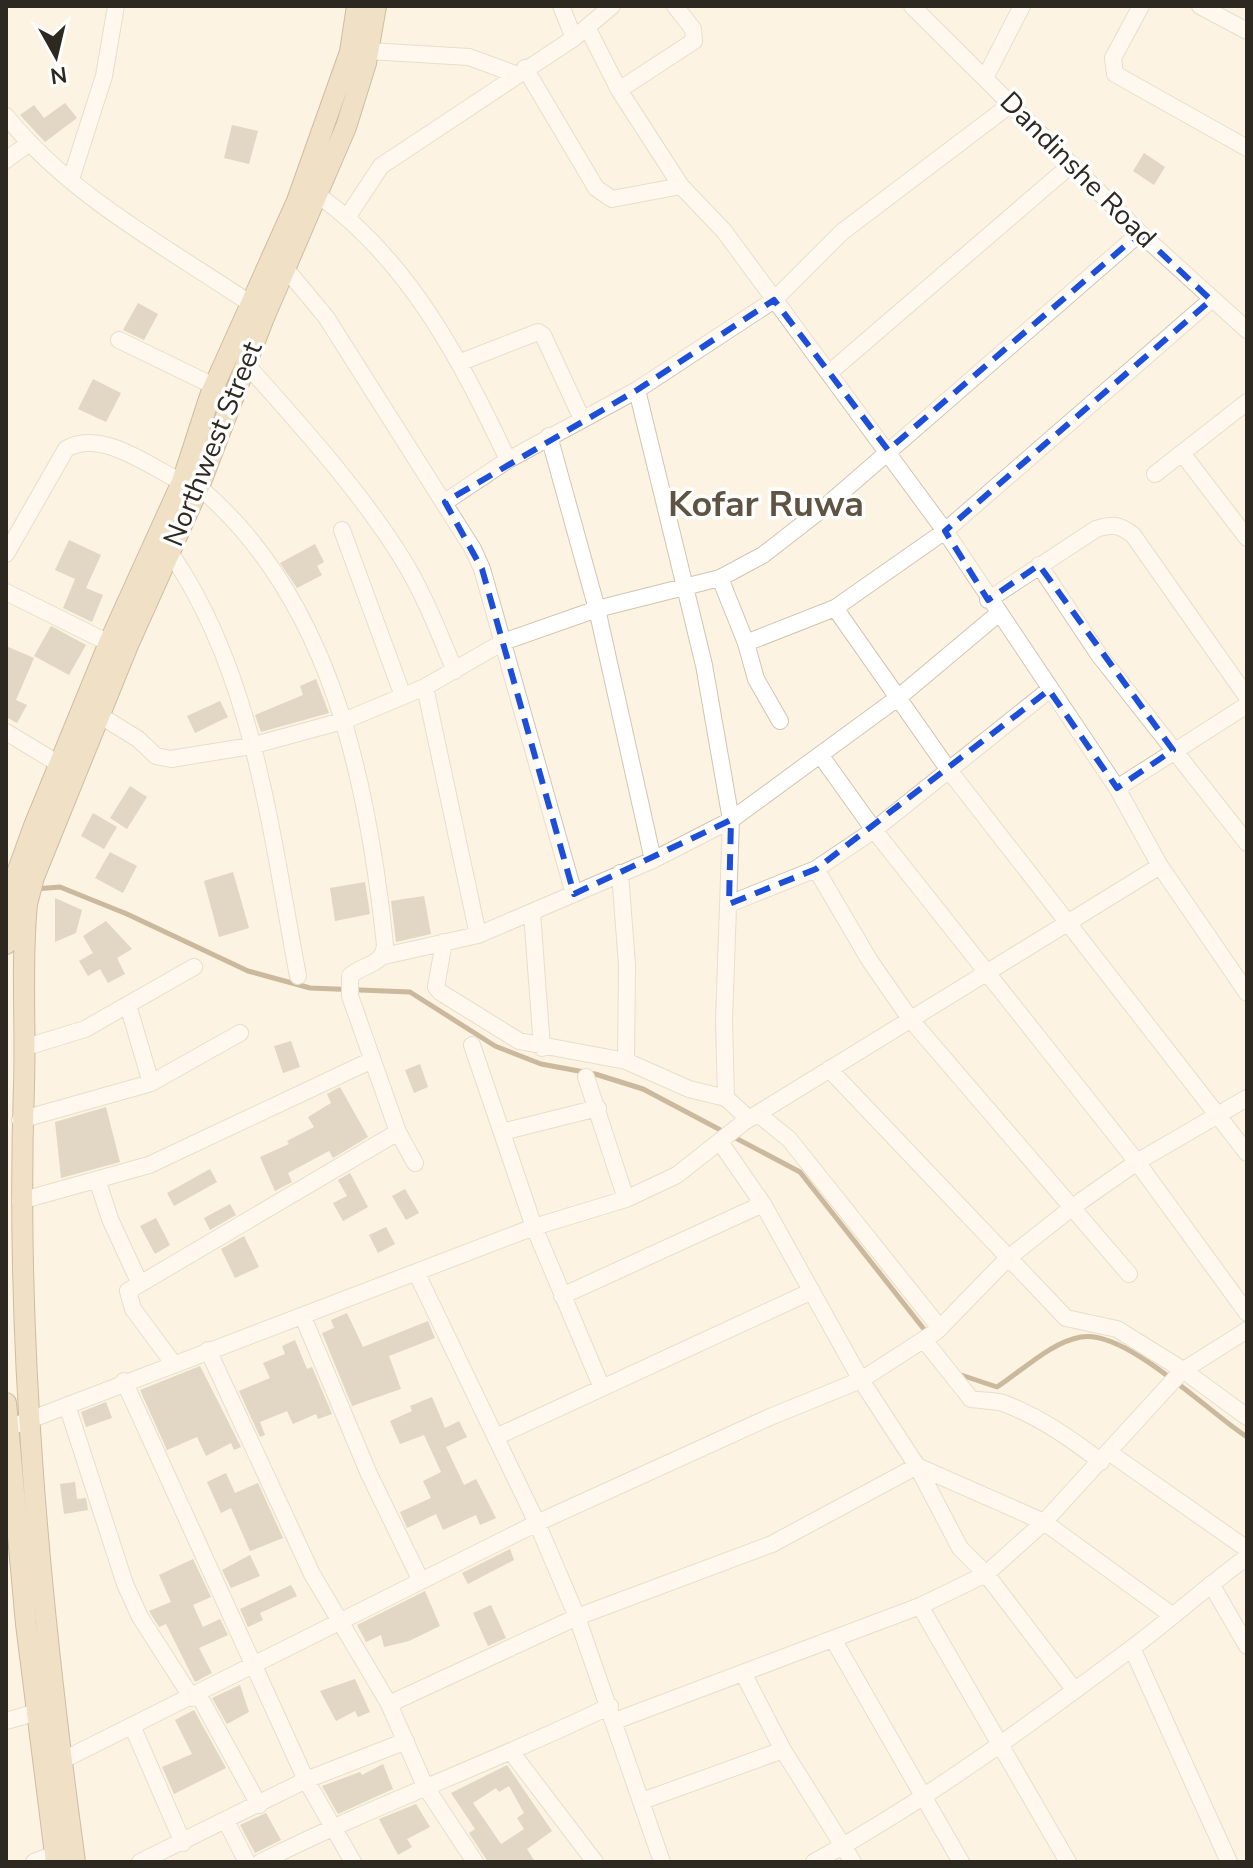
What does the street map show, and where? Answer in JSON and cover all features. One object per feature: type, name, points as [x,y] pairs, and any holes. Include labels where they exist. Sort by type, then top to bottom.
[{"type":"main road","name":"Northwest Street","points":[[25,875],[171,554],[214,386],[297,201],[350,52],[357,6]]},
{"type":"main road","name":"Northwest Street","points":[[25,875],[59,764],[109,643],[191,485],[358,96],[376,6]]},
{"type":"main road","points":[[25,875],[19,902],[23,1048],[20,1201],[30,1420],[61,1761],[75,1862]]},
{"type":"main road","points":[[6,944],[6,923],[19,902]]},
{"type":"main road","points":[[6,1403],[6,1428],[37,1712],[56,1858]]},
{"type":"street","points":[[71,179],[104,76],[116,6]]},
{"type":"street","points":[[561,6],[681,186],[724,231],[945,531],[988,600],[1117,788],[1160,866],[1247,993]]},
{"type":"street","points":[[348,216],[381,166],[581,32],[612,6]]},
{"type":"street","points":[[619,90],[694,41],[693,29],[675,6]]},
{"type":"street","name":"Dandinshe Road","points":[[912,6],[1140,233],[1247,330]]},
{"type":"street","points":[[985,78],[1022,6]]},
{"type":"street","points":[[1141,6],[1113,58],[1115,74],[1247,148]]},
{"type":"street","points":[[1200,6],[1247,31]]},
{"type":"street","points":[[369,51],[469,57],[520,71],[596,188],[605,196],[612,199],[681,186]]},
{"type":"street","points":[[445,502],[549,436],[637,390],[774,300],[842,232],[1011,104]]},
{"type":"street","points":[[6,116],[28,144],[71,179],[251,304]]},
{"type":"street","points":[[6,160],[28,144]]},
{"type":"street","points":[[829,373],[1072,164]]},
{"type":"street","points":[[318,195],[348,216],[378,244],[461,362],[508,460]]},
{"type":"street","points":[[99,715],[138,739],[156,756],[171,759],[251,746],[346,720],[425,687],[503,642],[597,609],[720,578],[789,535],[1140,233]]},
{"type":"street","points":[[286,269],[326,317],[445,502],[482,569],[574,894]]},
{"type":"street","points":[[746,643],[835,608],[945,531],[1211,300]]},
{"type":"street","points":[[461,362],[538,332],[543,335],[582,419]]},
{"type":"street","points":[[119,340],[214,386]]},
{"type":"street","points":[[245,363],[293,417],[397,550],[433,617],[455,671]]},
{"type":"street","points":[[637,390],[687,588],[731,820],[726,1098]]},
{"type":"street","points":[[1155,474],[1247,402]]},
{"type":"street","points":[[549,436],[597,609],[653,860]]},
{"type":"street","points":[[6,554],[66,449],[77,442],[101,443],[191,485],[226,510],[270,566],[324,664],[346,720],[378,871],[384,956]]},
{"type":"street","points":[[1182,453],[1247,538]]},
{"type":"street","points":[[988,600],[1096,529],[1114,524],[1123,527],[1133,535],[1247,697]]},
{"type":"street","points":[[342,530],[403,696]]},
{"type":"street","points":[[171,554],[189,580],[220,646],[251,746],[298,976]]},
{"type":"street","points":[[1039,565],[1099,655],[1247,843]]},
{"type":"street","points":[[720,578],[746,643],[756,679],[780,721]]},
{"type":"street","points":[[6,592],[109,643]]},
{"type":"street","points":[[835,608],[948,769],[1247,1153]]},
{"type":"street","points":[[415,1163],[398,1132],[370,1061],[350,988],[354,972],[384,956],[478,935],[653,860],[731,820],[899,697],[999,613]]},
{"type":"street","points":[[425,687],[478,935]]},
{"type":"street","points":[[729,904],[816,869],[874,830],[1049,690]]},
{"type":"street","points":[[1117,788],[1247,705]]},
{"type":"street","points":[[6,732],[59,764]]},
{"type":"street","points":[[821,756],[874,830],[1137,1162],[1247,1313]]},
{"type":"street","points":[[6,1428],[534,1227],[626,1199],[677,1175],[750,1118],[1160,866]]},
{"type":"street","points":[[816,869],[870,961],[911,1020],[1074,1206],[1129,1274]]},
{"type":"street","points":[[620,873],[627,965],[626,1061]]},
{"type":"street","points":[[532,913],[542,1048]]},
{"type":"street","points":[[444,942],[436,987],[505,1034],[542,1048],[626,1061],[689,1089],[726,1098],[750,1118],[789,1139],[932,1335],[971,1399],[999,1401],[1015,1408],[1105,1458],[1247,1549]]},
{"type":"street","points":[[23,1048],[85,1029],[194,967]]},
{"type":"street","points":[[128,1005],[151,1083]]},
{"type":"street","points":[[20,1120],[151,1083],[240,1033]]},
{"type":"street","points":[[472,1045],[534,1227],[602,1388]]},
{"type":"street","points":[[20,1201],[98,1182],[149,1165],[370,1061]]},
{"type":"street","points":[[829,1069],[1066,1318],[1117,1329],[1182,1370],[1247,1417]]},
{"type":"street","points":[[586,1077],[626,1199]]},
{"type":"street","points":[[61,1761],[133,1728],[537,1523],[770,1417],[861,1380],[932,1335],[1007,1259],[1074,1206],[1137,1162],[1247,1098]]},
{"type":"street","points":[[502,1132],[598,1108]]},
{"type":"street","points":[[173,1363],[128,1301],[128,1291],[398,1132]]},
{"type":"street","points":[[721,1141],[763,1204],[861,1380],[917,1466],[953,1537],[986,1574],[1073,1688]]},
{"type":"street","points":[[98,1182],[110,1219],[140,1284]]},
{"type":"street","points":[[562,1296],[763,1204]]},
{"type":"street","points":[[416,1272],[537,1523],[577,1617],[613,1713],[662,1862]]},
{"type":"street","points":[[496,1437],[812,1291]]},
{"type":"street","points":[[303,1317],[369,1474],[421,1581]]},
{"type":"street","points":[[261,1862],[425,1786],[613,1713],[743,1673],[833,1639],[920,1606],[986,1574],[1044,1522],[1182,1370],[1247,1330]]},
{"type":"street","points":[[208,1350],[312,1574],[343,1621],[389,1704],[425,1786],[475,1862]]},
{"type":"street","points":[[124,1381],[306,1780],[353,1862]]},
{"type":"street","points":[[67,1405],[125,1584],[140,1617],[195,1696],[259,1805]]},
{"type":"street","points":[[917,1466],[1044,1522],[1173,1616]]},
{"type":"street","points":[[389,1704],[577,1617],[772,1544],[917,1466]]},
{"type":"street","points":[[815,1862],[923,1797],[999,1745],[1073,1688],[1132,1648],[1247,1557]]},
{"type":"street","points":[[1211,1584],[1246,1643]]},
{"type":"street","points":[[920,1606],[1068,1862]]},
{"type":"street","points":[[833,1639],[961,1862]]},
{"type":"street","points":[[1132,1648],[1229,1862]]},
{"type":"street","points":[[743,1673],[783,1750],[853,1862]]},
{"type":"street","points":[[6,1721],[37,1712]]},
{"type":"street","points":[[133,1728],[183,1843]]},
{"type":"street","points":[[140,1862],[306,1780],[406,1741]]},
{"type":"street","points":[[642,1801],[783,1750]]},
{"type":"street","points":[[512,1753],[595,1862]]},
{"type":"street","points":[[226,1821],[247,1862]]},
{"type":"street","points":[[34,1862],[56,1858]]},
{"type":"highlighted area","points":[[1140,233],[1211,300],[945,531],[988,600],[1039,565],[1173,750],[1117,788],[1049,690],[816,869],[729,904],[731,820],[574,894],[482,569],[445,502],[637,390],[774,300],[888,450]]},
{"type":"building","points":[[65,103],[77,118],[45,142],[20,115],[34,105],[44,118]]},
{"type":"building","points":[[232,125],[258,131],[249,164],[224,158]]},
{"type":"building","points":[[1144,153],[1165,167],[1154,185],[1133,171]]},
{"type":"building","points":[[138,303],[158,314],[144,340],[123,330]]},
{"type":"building","points":[[93,379],[121,393],[106,422],[78,409]]},
{"type":"building","points":[[69,540],[101,555],[86,588],[103,595],[92,622],[63,608],[75,579],[55,570]]},
{"type":"building","points":[[315,544],[324,562],[317,566],[322,575],[297,588],[280,563]]},
{"type":"building","points":[[51,626],[86,645],[69,675],[34,656]]},
{"type":"building","points":[[6,646],[34,658],[16,700],[27,705],[17,723],[8,718],[6,721]]},
{"type":"building","points":[[316,679],[329,713],[261,732],[255,715],[303,695],[300,686]]},
{"type":"building","points":[[220,701],[228,717],[195,733],[187,716]]},
{"type":"building","points":[[130,786],[147,797],[127,829],[110,818]]},
{"type":"building","points":[[93,813],[117,827],[104,849],[81,836]]},
{"type":"building","points":[[110,852],[137,866],[123,893],[95,878]]},
{"type":"building","points":[[233,872],[249,928],[219,937],[204,881]]},
{"type":"building","points":[[365,882],[370,914],[335,921],[330,888]]},
{"type":"building","points":[[424,896],[431,934],[396,942],[391,901]]},
{"type":"building","points":[[55,898],[82,910],[76,933],[55,942]]},
{"type":"building","points":[[106,921],[132,949],[117,958],[125,974],[108,983],[100,969],[88,976],[79,961],[93,953],[83,936]]},
{"type":"building","points":[[291,1041],[300,1067],[283,1073],[274,1046]]},
{"type":"building","points":[[420,1064],[428,1087],[414,1093],[405,1070]]},
{"type":"building","points":[[340,1087],[368,1137],[333,1158],[329,1151],[288,1173],[292,1182],[275,1191],[260,1157],[289,1144],[287,1141],[314,1127],[308,1117],[331,1103],[327,1094]]},
{"type":"building","points":[[106,1107],[120,1162],[61,1178],[55,1122]]},
{"type":"building","points":[[210,1169],[217,1182],[174,1206],[167,1193]]},
{"type":"building","points":[[350,1173],[368,1207],[343,1221],[333,1203],[347,1196],[338,1180]]},
{"type":"building","points":[[405,1189],[419,1213],[406,1220],[392,1196]]},
{"type":"building","points":[[230,1204],[236,1215],[210,1230],[204,1218]]},
{"type":"building","points":[[156,1218],[170,1245],[155,1254],[140,1226]]},
{"type":"building","points":[[386,1227],[395,1244],[378,1253],[369,1235]]},
{"type":"building","points":[[244,1236],[259,1267],[235,1278],[221,1249]]},
{"type":"building","points":[[347,1313],[363,1347],[428,1321],[435,1338],[389,1356],[401,1389],[352,1406],[322,1333],[334,1328],[331,1320]]},
{"type":"building","points":[[295,1340],[307,1369],[312,1367],[332,1414],[318,1419],[316,1414],[293,1424],[287,1411],[260,1422],[265,1435],[260,1437],[239,1391],[270,1378],[263,1363],[285,1354],[282,1346]]},
{"type":"building","points":[[200,1366],[241,1447],[234,1450],[231,1443],[206,1456],[197,1437],[167,1450],[140,1390]]},
{"type":"building","points":[[432,1397],[445,1428],[459,1421],[467,1437],[446,1447],[464,1485],[476,1479],[496,1518],[480,1525],[476,1515],[443,1530],[436,1514],[407,1528],[400,1512],[431,1498],[423,1481],[441,1472],[424,1435],[400,1444],[390,1421],[412,1411],[410,1406]]},
{"type":"building","points":[[106,1402],[112,1418],[86,1427],[81,1412]]},
{"type":"building","points":[[226,1473],[235,1493],[258,1483],[283,1538],[250,1551],[231,1508],[221,1513],[207,1482]]},
{"type":"building","points":[[75,1482],[77,1499],[86,1498],[88,1510],[64,1514],[60,1484]]},
{"type":"building","points":[[510,1549],[514,1560],[468,1584],[462,1573]]},
{"type":"building","points":[[250,1555],[260,1576],[231,1588],[222,1570]]},
{"type":"building","points":[[193,1559],[211,1597],[193,1605],[203,1627],[220,1619],[228,1635],[199,1648],[212,1673],[195,1682],[166,1624],[159,1627],[149,1611],[171,1602],[159,1575]]},
{"type":"building","points":[[291,1585],[297,1596],[260,1613],[263,1620],[248,1627],[240,1609]]},
{"type":"building","points":[[425,1591],[440,1626],[409,1641],[384,1647],[381,1635],[366,1642],[357,1625]]},
{"type":"building","points":[[491,1605],[506,1638],[488,1646],[473,1613]]},
{"type":"building","points":[[355,1679],[370,1712],[358,1717],[355,1711],[336,1721],[320,1691]]},
{"type":"building","points":[[240,1685],[249,1712],[227,1724],[212,1698]]},
{"type":"building","points":[[194,1710],[226,1768],[174,1794],[162,1767],[192,1754],[175,1720]]},
{"type":"building","points":[[383,1764],[393,1789],[338,1814],[322,1786],[360,1772],[362,1775]]},
{"type":"building","points":[[507,1765],[552,1831],[527,1849],[535,1862],[488,1862],[469,1833],[475,1829],[451,1793]],"holes":[[[509,1786],[524,1813],[517,1818],[524,1829],[501,1844],[473,1803],[496,1788],[499,1792]]]},
{"type":"building","points":[[416,1804],[430,1827],[407,1839],[412,1847],[398,1855],[379,1819]]},
{"type":"building","points":[[266,1813],[281,1840],[255,1853],[240,1825]]},
{"type":"waterway","points":[[35,889],[60,887],[127,914],[248,971],[310,988],[410,992],[495,1046],[541,1064],[595,1074],[643,1089],[800,1172],[927,1333]]},
{"type":"waterway","points":[[961,1375],[997,1387],[1059,1345],[1081,1337],[1099,1338],[1143,1359],[1247,1437]]},
{"type":"district","name":"Kofar Ruwa","points":[[766,504]]}]
